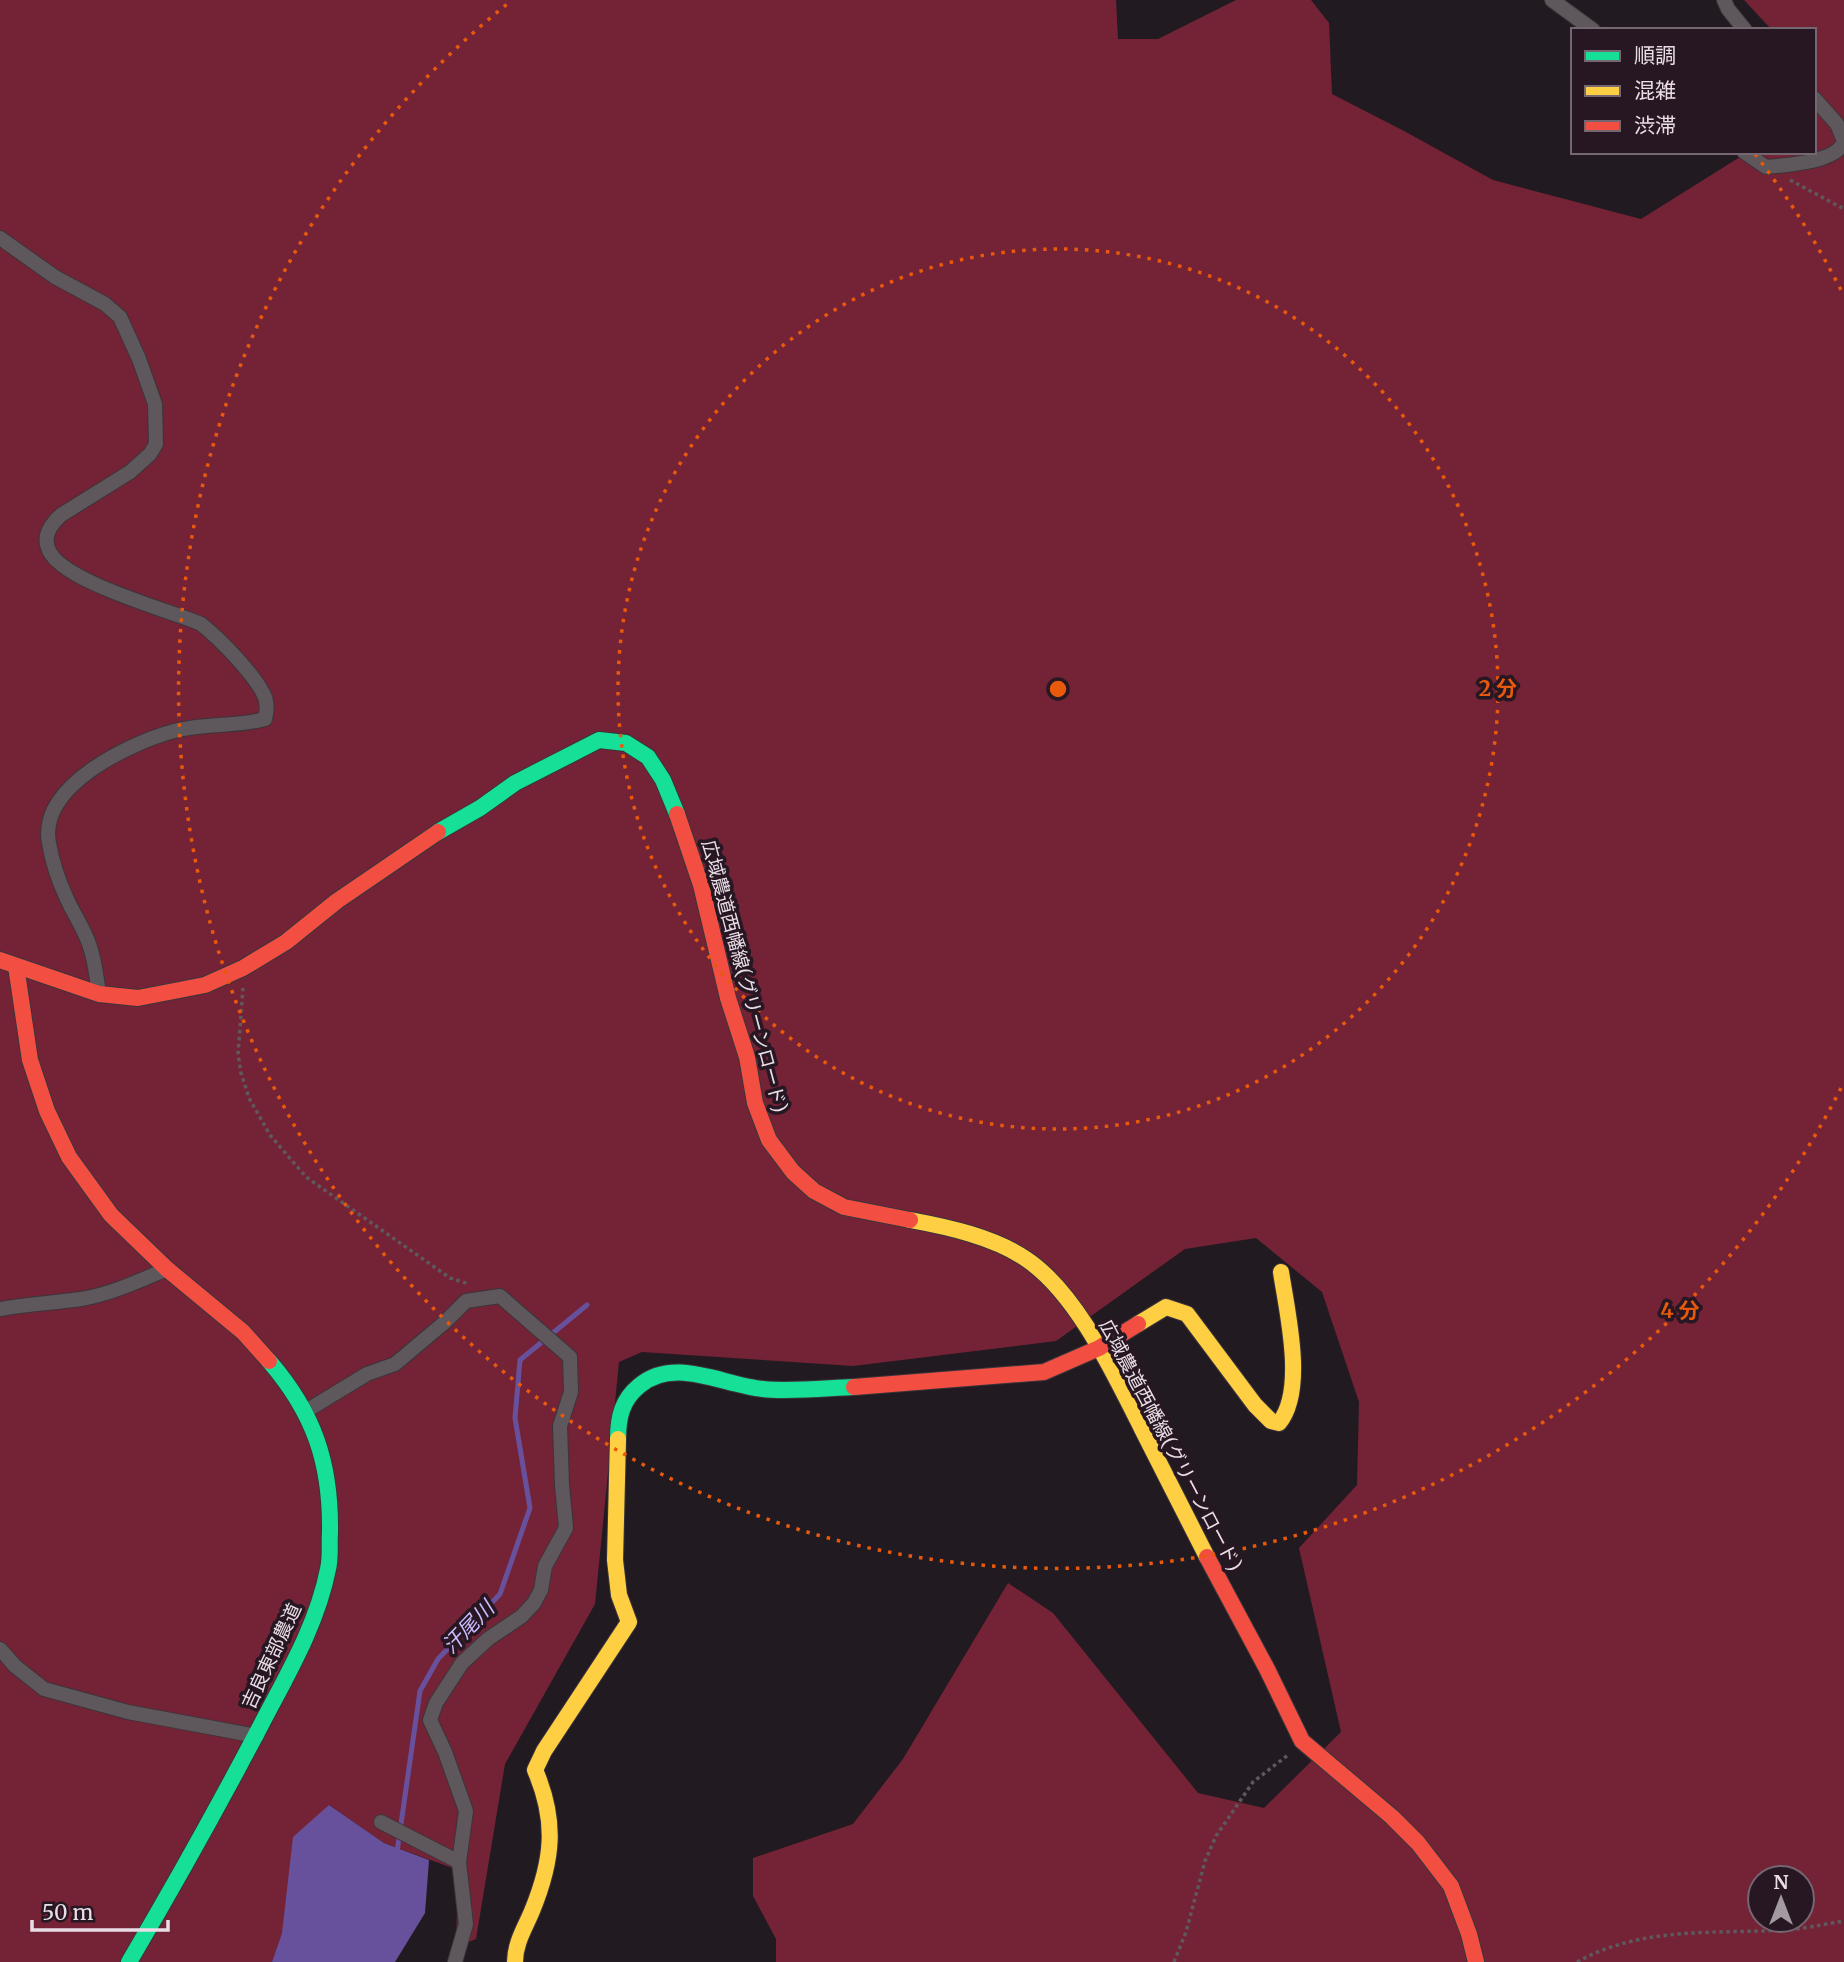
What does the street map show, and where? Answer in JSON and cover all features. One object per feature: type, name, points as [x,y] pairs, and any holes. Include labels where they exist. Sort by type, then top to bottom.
[{"type":"street","points":[[1552,0],[1590,28]]},
{"type":"street","points":[[1724,0],[1743,28]]},
{"type":"street","points":[[1747,154],[1766,167],[1814,161],[1837,152],[1844,141],[1837,124],[1816,100]]},
{"type":"street","points":[[0,238],[55,277],[106,304],[120,317],[155,404],[156,444],[150,454],[130,472],[52,523],[47,534],[47,547],[52,557],[83,579],[201,624],[215,635],[254,680],[264,694],[267,705],[265,719],[175,731],[131,747],[92,770],[63,795],[52,809],[48,823],[48,841],[65,896],[90,947],[99,994]]},
{"type":"street","name":"広域農道西幡線(グリーンロード)","points":[[0,960],[99,994],[138,998],[205,985],[243,968],[286,942],[337,901],[437,832],[480,808],[515,783],[599,740],[626,743],[648,757],[663,780],[688,842],[728,998],[747,1057],[755,1103],[769,1140],[793,1172],[814,1191],[844,1208],[944,1226],[984,1240],[1025,1258],[1057,1285],[1099,1348],[1302,1741],[1392,1817],[1418,1843],[1451,1886],[1476,1962]]},
{"type":"street","name":"吉良東部農道","points":[[16,966],[30,1060],[47,1111],[69,1157],[111,1215],[167,1269],[243,1332],[287,1382],[306,1411],[320,1451],[330,1499],[329,1567],[315,1614],[299,1653],[209,1825],[129,1962]]},
{"type":"street","points":[[0,1309],[114,1292],[167,1269]]},
{"type":"street","points":[[515,1962],[517,1948],[537,1900],[551,1854],[552,1834],[545,1789],[535,1770],[544,1751],[629,1622],[619,1595],[615,1560],[618,1423],[627,1395],[649,1377],[663,1373],[684,1372],[763,1389],[850,1387],[1044,1372],[1099,1348],[1166,1307],[1187,1314],[1246,1395],[1267,1418],[1279,1423],[1289,1413],[1292,1388],[1281,1272]]},
{"type":"street","points":[[306,1411],[367,1374],[396,1364],[466,1301],[500,1296],[570,1357],[571,1392],[560,1426],[566,1528],[545,1566],[541,1590],[534,1603],[522,1616],[488,1639],[462,1663],[436,1703],[430,1720],[445,1752],[466,1811],[459,1861],[466,1924],[455,1962]]},
{"type":"street","points":[[0,1649],[44,1689],[128,1712],[257,1736]]},
{"type":"street","points":[[381,1822],[459,1861]]},
{"type":"path","points":[[1766,167],[1844,209]]},
{"type":"path","points":[[243,968],[243,1012],[238,1054],[241,1073],[259,1117],[284,1155],[306,1177],[450,1278],[500,1296]]},
{"type":"path","points":[[1174,1962],[1186,1932],[1205,1861],[1216,1836],[1253,1782],[1268,1768],[1284,1759],[1302,1741]]},
{"type":"path","points":[[1577,1962],[1622,1942],[1656,1935],[1789,1930],[1844,1922]]},
{"type":"shaded area","points":[[0,0],[1116,0],[1118,39],[1158,39],[1236,0],[1311,0],[1329,23],[1332,94],[1493,180],[1641,219],[1745,154],[1816,154],[1816,28],[1770,28],[1744,0],[1844,0],[1844,1962],[776,1962],[776,1939],[753,1896],[753,1858],[853,1824],[903,1759],[1008,1583],[1053,1613],[1198,1793],[1264,1808],[1341,1732],[1299,1548],[1357,1485],[1359,1402],[1322,1292],[1256,1238],[1185,1249],[1056,1341],[853,1366],[642,1352],[619,1362],[595,1604],[505,1764],[476,1939],[456,1947],[458,1870],[384,1843],[329,1805],[272,1962],[0,1962]]},
{"type":"shaded area","points":[[329,1805],[384,1843],[429,1860],[425,1913],[395,1962],[272,1962],[282,1933],[293,1837]]},
{"type":"waterway","name":"汗尾川","points":[[397,1852],[420,1691],[438,1659],[500,1594],[530,1508],[515,1418],[520,1360],[587,1305]]},
{"type":"traffic: fast","points":[[438,832],[480,808],[515,783],[599,740],[626,743],[648,757],[663,780],[677,814]]},
{"type":"traffic: fast","points":[[129,1962],[213,1815],[291,1668],[317,1610],[328,1569],[330,1507],[323,1461],[317,1440],[298,1400],[269,1361]]},
{"type":"traffic: fast","points":[[618,1439],[620,1416],[629,1397],[653,1377],[667,1373],[699,1375],[773,1390],[854,1387]]},
{"type":"traffic: slow","points":[[910,1220],[985,1239],[1013,1251],[1044,1274],[1062,1292],[1093,1336],[1207,1557]]},
{"type":"traffic: slow","points":[[1138,1324],[1166,1307],[1187,1314],[1255,1405],[1271,1421],[1279,1423],[1287,1409],[1292,1391],[1293,1371],[1281,1272]]},
{"type":"traffic: slow","points":[[515,1962],[519,1942],[544,1875],[550,1840],[547,1806],[535,1770],[544,1751],[629,1622],[619,1595],[615,1560],[618,1439]]},
{"type":"traffic: jam","points":[[677,814],[701,885],[728,998],[747,1057],[755,1103],[769,1140],[793,1172],[814,1191],[844,1207],[910,1220]]},
{"type":"traffic: jam","points":[[0,960],[99,994],[138,998],[205,985],[243,968],[286,942],[337,901],[438,832]]},
{"type":"traffic: jam","points":[[16,966],[30,1060],[47,1111],[69,1157],[111,1215],[167,1269],[243,1332],[269,1361]]},
{"type":"traffic: jam","points":[[854,1387],[1044,1372],[1099,1348],[1138,1324]]},
{"type":"traffic: jam","points":[[1207,1557],[1302,1741],[1392,1817],[1418,1843],[1451,1886],[1476,1962]]}]
